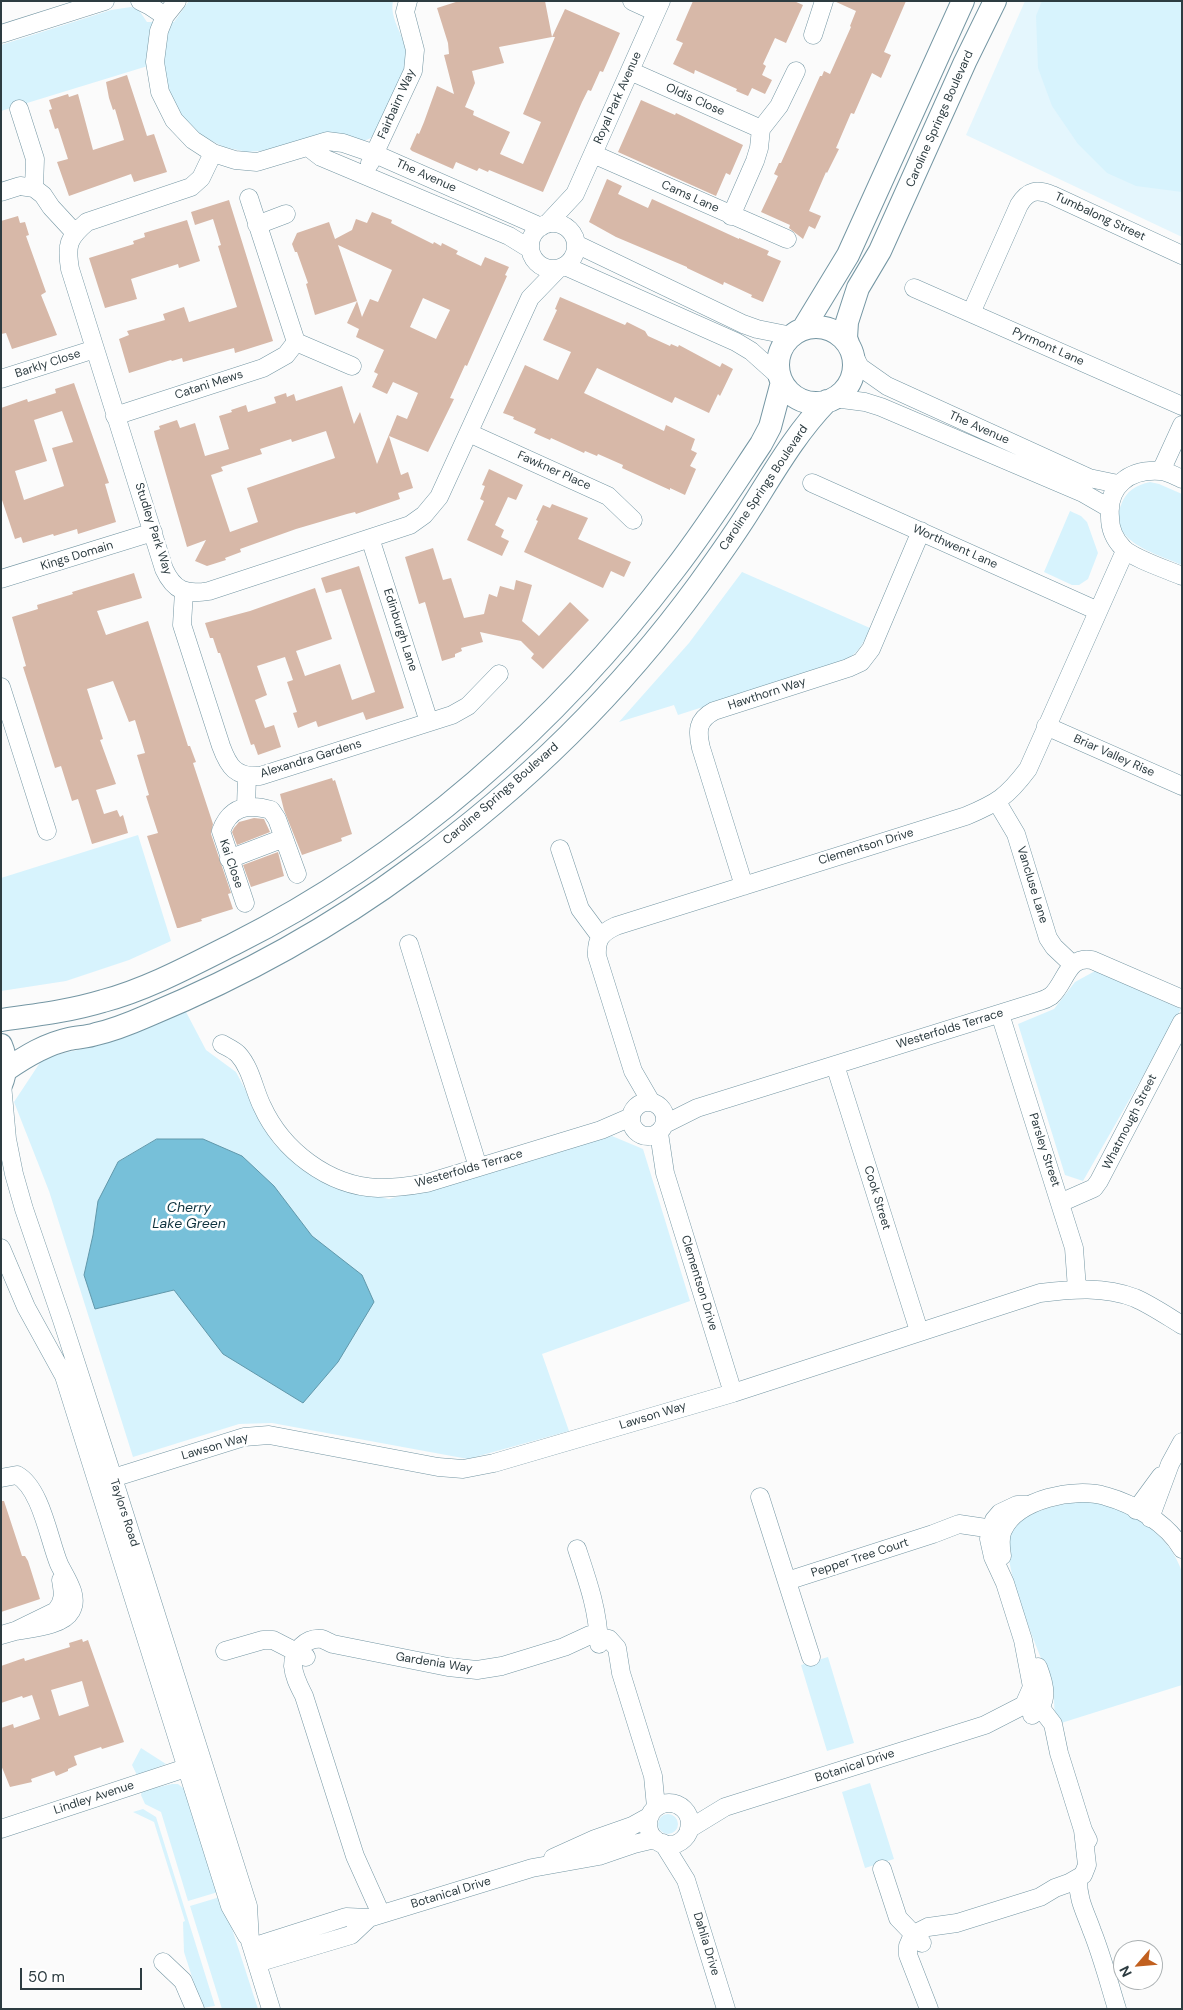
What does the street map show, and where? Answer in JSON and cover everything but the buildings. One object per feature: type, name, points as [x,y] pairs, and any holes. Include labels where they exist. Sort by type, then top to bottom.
[{"type":"main road","points":[[798,332],[814,327],[834,331],[843,338],[851,350],[854,366],[851,379],[844,390],[831,400],[817,403],[806,401],[788,390],[781,379],[778,366],[780,354],[784,344],[798,332],[848,255],[962,1]]},
{"type":"main road","name":"Caroline Springs Boulevard","points":[[851,350],[846,338],[847,322],[858,288],[883,244],[965,62],[995,1]]},
{"type":"main road","name":"Caroline Springs Boulevard","points":[[1,1020],[63,1011],[106,1001],[198,962],[260,931],[306,904],[361,868],[438,812],[518,744],[602,657],[640,613],[675,568],[761,444],[770,427],[781,379]]},
{"type":"main road","name":"Caroline Springs Boulevard","points":[[3,1079],[42,1048],[68,1039],[94,1035],[121,1026],[186,999],[256,965],[356,906],[466,828],[518,783],[564,739],[617,684],[673,619],[725,548],[788,448],[831,400]]},
{"type":"main road","points":[[1,1045],[5,1055],[3,1079]]},
{"type":"street","points":[[1,34],[106,1]]},
{"type":"street","points":[[140,1],[165,16]]},
{"type":"street","name":"The Avenue","points":[[177,1],[165,16],[159,31],[155,56],[160,92],[174,120],[193,140],[213,153],[235,160],[257,162],[327,141],[343,143],[375,154],[544,225]]},
{"type":"street","name":"Fairbairn Way","points":[[363,174],[375,154],[413,71],[415,50],[405,12],[408,1]]},
{"type":"street","points":[[632,1],[658,7]]},
{"type":"street","points":[[813,35],[824,1]]},
{"type":"street","name":"Royal Park Avenue","points":[[544,225],[575,194],[658,7]]},
{"type":"street","name":"Oldis Close","points":[[630,71],[761,129]]},
{"type":"street","points":[[731,216],[755,161],[759,148],[761,129],[780,106],[796,71]]},
{"type":"street","points":[[19,109],[35,159],[34,188]]},
{"type":"street","name":"The Avenue","points":[[308,147],[322,158],[510,236],[531,253]]},
{"type":"street","points":[[1,192],[20,186],[34,188],[43,194],[51,208],[75,232],[87,222],[191,187],[201,178],[213,153]]},
{"type":"street","name":"Cams Lane","points":[[593,154],[787,239]]},
{"type":"street","name":"Tumbalong Street","points":[[971,313],[1019,205],[1024,198],[1040,190],[1182,255]]},
{"type":"street","name":"Royal Park Avenue","points":[[574,239],[575,194]]},
{"type":"street","points":[[249,198],[296,342],[352,366]]},
{"type":"street","points":[[258,225],[286,214]]},
{"type":"street","points":[[530,298],[532,236],[544,225],[562,225],[574,239],[743,324],[757,329],[798,332]]},
{"type":"street","name":"Studley Park Way","points":[[75,232],[67,250],[70,269],[115,416],[169,580],[176,587],[184,591]]},
{"type":"street","points":[[184,591],[195,593],[209,591],[410,525],[424,515],[439,497],[470,433],[530,298],[573,256],[574,239]]},
{"type":"street","points":[[531,253],[543,267],[561,267],[736,342],[751,351],[781,379]]},
{"type":"street","name":"Pyrmont Lane","points":[[914,288],[1182,406]]},
{"type":"street","name":"Catani Mews","points":[[115,416],[264,368],[286,355],[296,342]]},
{"type":"street","name":"Barkly Close","points":[[1,379],[95,349]]},
{"type":"street","name":"The Avenue","points":[[851,350],[860,367],[886,386],[1089,478],[1118,484]]},
{"type":"street","name":"The Avenue","points":[[831,400],[865,402],[882,407],[1083,493],[1109,508]]},
{"type":"street","points":[[1161,471],[1182,425]]},
{"type":"street","name":"Fawkner Place","points":[[470,433],[608,496],[632,520]]},
{"type":"street","points":[[1182,479],[1161,471],[1139,473],[1128,477],[1118,484],[1112,494],[1109,508],[1110,529],[1117,542],[1125,551],[1182,576]]},
{"type":"street","name":"Worthwent Lane","points":[[812,483],[1098,612]]},
{"type":"street","name":"Hawthorn Way","points":[[744,886],[701,748],[698,732],[700,723],[708,714],[714,711],[848,668],[861,662],[871,649],[921,531]]},
{"type":"street","name":"Kings Domain","points":[[2,577],[153,532]]},
{"type":"street","name":"Edinburgh Lane","points":[[370,538],[429,722]]},
{"type":"street","name":"Clementson Drive","points":[[733,1393],[597,956],[596,947],[600,936],[616,926],[966,816],[997,802],[1028,769],[1125,551]]},
{"type":"street","name":"Alexandra Gardens","points":[[184,591],[182,625],[221,746],[227,763],[236,772],[247,776],[260,776],[452,715],[468,706],[499,674]]},
{"type":"street","points":[[1,687],[46,831]]},
{"type":"street","name":"Briar Valley Rise","points":[[1046,726],[1182,786]]},
{"type":"street","points":[[247,776],[246,807],[271,810],[278,819],[297,874]]},
{"type":"street","name":"Vancluse Lane","points":[[997,802],[1016,834],[1048,938],[1054,947],[1072,964]]},
{"type":"street","name":"Kai Close","points":[[245,903],[221,831],[224,822],[231,814],[246,807]]},
{"type":"street","points":[[229,858],[284,838]]},
{"type":"street","points":[[560,849],[580,908],[600,936]]},
{"type":"street","points":[[409,944],[478,1167]]},
{"type":"street","points":[[1072,964],[1084,958],[1092,960],[1182,999]]},
{"type":"street","name":"Westerfolds Terrace","points":[[222,1044],[238,1054],[250,1074],[271,1124],[284,1141],[307,1162],[325,1173],[358,1185],[376,1188],[404,1187],[427,1183],[601,1130],[698,1108],[1040,1002],[1050,996],[1059,986],[1072,964]]},
{"type":"street","name":"Parsley Street","points":[[1000,1014],[1074,1248],[1077,1289]]},
{"type":"street","name":"Whatmough Street","points":[[1060,1202],[1094,1188],[1102,1177],[1182,1022]]},
{"type":"street","name":"Cook Street","points":[[836,1065],[919,1331]]},
{"type":"street","name":"Taylors Road","points":[[3,1079],[7,1139],[24,1210],[113,1478],[195,1765],[230,1906],[251,1944],[272,2009]]},
{"type":"street","name":"Taylors Road","points":[[1,1248],[26,1307],[64,1376],[195,1765]]},
{"type":"street","name":"Lawson Way","points":[[113,1478],[244,1437],[269,1435],[438,1467],[463,1469],[494,1463],[733,1393],[1040,1293],[1077,1289],[1114,1291],[1136,1299],[1182,1325]]},
{"type":"street","points":[[1143,1514],[1182,1442]]},
{"type":"street","points":[[1,1470],[18,1466],[28,1468],[33,1474],[42,1496],[42,1510]]},
{"type":"street","points":[[1,1478],[17,1475],[22,1478],[42,1510],[59,1564],[63,1595],[60,1606],[50,1615],[8,1633]]},
{"type":"street","points":[[1117,2009],[1092,1930],[1083,1911],[1079,1885],[1087,1865],[1083,1830],[1059,1753],[1053,1724],[1048,1716],[1033,1708],[1032,1687],[1023,1640],[1006,1584],[994,1534],[1028,1505],[1068,1494],[1090,1493],[1104,1495],[1143,1514],[1166,1529],[1182,1549]]},
{"type":"street","points":[[760,1497],[811,1656]]},
{"type":"street","name":"Pepper Tree Court","points":[[787,1581],[959,1524],[994,1534]]},
{"type":"street","points":[[577,1549],[594,1598],[599,1640],[610,1639],[614,1644],[621,1673],[653,1776],[666,1809],[689,1818],[687,1833],[674,1844],[659,1841],[649,1828],[666,1809]]},
{"type":"street","name":"Gardenia Way","points":[[301,1655],[299,1648],[313,1640],[322,1639],[333,1644],[448,1667],[477,1670],[502,1666],[564,1647],[590,1635],[599,1640]]},
{"type":"street","points":[[225,1650],[263,1640],[273,1640],[301,1655],[293,1663],[294,1672],[304,1696],[375,1916]]},
{"type":"street","name":"Botanical Drive","points":[[532,1868],[594,1839],[632,1826],[666,1809],[725,1807],[985,1725],[1018,1710],[1033,1708]]},
{"type":"street","name":"Lindley Avenue","points":[[1,1829],[195,1765]]},
{"type":"street","name":"Botanical Drive","points":[[687,1833],[725,1807]]},
{"type":"street","name":"Dahlia Drive","points":[[686,1880],[687,1833]]},
{"type":"street","name":"Botanical Drive","points":[[251,1944],[346,1917],[375,1916],[532,1868],[599,1856],[634,1844],[659,1841]]},
{"type":"street","name":"Dahlia Drive","points":[[659,1841],[686,1880],[726,2009]]},
{"type":"street","points":[[882,1869],[898,1918],[918,1939],[918,1959],[928,2009]]},
{"type":"street","points":[[918,1939],[927,1938],[957,1923],[1040,1897],[1055,1888],[1079,1885]]},
{"type":"street","name":"Botanical Drive","points":[[257,1963],[351,1935],[375,1916]]},
{"type":"street","points":[[163,1962],[183,1981],[195,2009]]},
{"type":"shaded area","points":[[189,1],[393,1],[393,14],[405,47],[406,62],[395,95],[375,136],[360,143],[247,152],[224,147],[202,136],[181,115],[168,88],[164,61],[1,111],[1,45],[111,10],[131,7],[138,9],[147,22],[174,22]]},
{"type":"shaded area","points":[[1025,1],[1182,1],[1182,237],[966,135]]},
{"type":"shaded area","points":[[1042,1],[1182,1],[1182,192],[1136,186],[1107,173],[1078,144],[1052,106],[1038,68],[1036,16]]},
{"type":"shaded area","points":[[1150,482],[1182,494],[1182,565],[1136,544],[1127,537],[1121,528],[1118,517],[1126,496],[1136,487]]},
{"type":"shaded area","points":[[1070,511],[1081,516],[1087,522],[1098,553],[1088,579],[1079,585],[1072,585],[1044,572]]},
{"type":"shaded area","points":[[742,572],[870,628],[862,644],[851,657],[840,663],[678,715],[674,705],[619,722],[689,643]]},
{"type":"shaded area","points":[[138,835],[171,941],[129,960],[66,981],[1,991],[1,878]]},
{"type":"shaded area","points":[[1095,971],[1181,1009],[1083,1181],[1065,1175],[1018,1024],[1054,1009],[1075,982]]},
{"type":"shaded area","points":[[185,1010],[206,1050],[236,1072],[274,1144],[325,1183],[389,1199],[612,1136],[643,1149],[690,1301],[542,1354],[569,1431],[468,1459],[272,1423],[239,1424],[133,1457],[49,1191],[14,1102],[43,1058],[103,1044]]},
{"type":"shaded area","points":[[1084,1501],[1099,1503],[1130,1514],[1156,1533],[1167,1544],[1176,1558],[1182,1572],[1182,1685],[1058,1724],[1052,1687],[1021,1606],[1014,1581],[1009,1558],[1008,1540],[1013,1527],[1027,1516],[1056,1506]]},
{"type":"shaded area","points":[[828,1657],[854,1743],[827,1751],[801,1665]]},
{"type":"shaded area","points":[[141,1748],[166,1764],[137,1775],[132,1765]]},
{"type":"shaded area","points":[[870,1783],[894,1859],[865,1868],[842,1792]]},
{"type":"shaded area","points":[[178,1784],[187,1791],[218,1892],[188,1901],[161,1812],[145,1804],[141,1795],[142,1791]]},
{"type":"shaded area","points":[[143,1809],[156,1817],[215,2006],[202,2008],[184,1952],[183,1922],[185,1921],[154,1822],[133,1812]]},
{"type":"shaded area","points":[[668,1814],[675,1817],[678,1824],[675,1831],[668,1834],[661,1831],[658,1824],[661,1817]]},
{"type":"shaded area","points":[[222,1898],[258,2009],[222,2009],[190,1906]]},
{"type":"water","name":"Cherry Lake Green","points":[[157,1139],[203,1139],[242,1156],[274,1186],[312,1236],[362,1275],[374,1302],[338,1362],[303,1403],[223,1354],[174,1290],[95,1309],[84,1275],[98,1201],[118,1162]]}]
